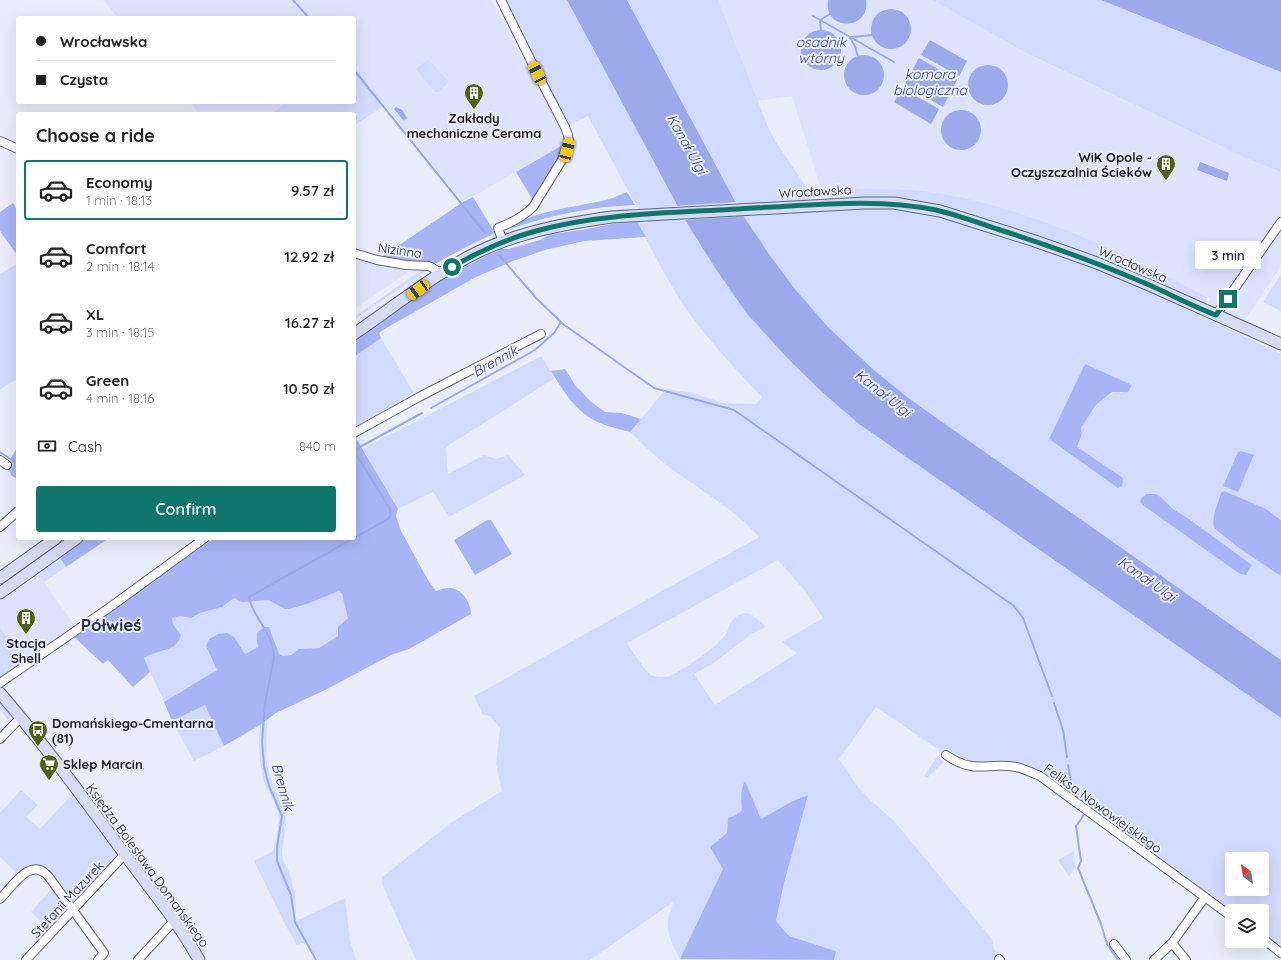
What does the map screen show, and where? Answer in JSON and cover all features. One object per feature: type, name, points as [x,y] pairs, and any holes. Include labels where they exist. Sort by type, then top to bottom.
[{"type":"main road","name":"Wrocławska","points":[[356,333],[441,273],[470,256],[503,242],[556,226],[612,217],[818,205],[894,203],[940,211],[1066,251],[1149,285],[1281,344]]},
{"type":"main road","points":[[0,578],[53,540]]},
{"type":"main road","points":[[0,593],[74,540]]},
{"type":"main road","name":"Księdza Bolesława Domańskiego","points":[[0,693],[49,751],[188,940],[199,960]]},
{"type":"street","points":[[501,0],[565,127],[569,141],[567,150],[562,160],[533,207],[518,219],[498,228],[503,242]]},
{"type":"street","points":[[0,141],[16,148]]},
{"type":"street","points":[[1216,315],[1281,222]]},
{"type":"street","name":"Nizinna","points":[[356,254],[377,260],[406,265],[429,266],[441,273]]},
{"type":"street","points":[[356,432],[419,397],[541,334]]},
{"type":"street","points":[[0,460],[7,465]]},
{"type":"street","points":[[0,527],[16,513]]},
{"type":"street","points":[[0,683],[113,605],[201,540]]},
{"type":"street","points":[[0,739],[21,717]]},
{"type":"street","name":"Feliksa Nowowiejskiego","points":[[946,755],[966,766],[1015,767],[1040,776],[1225,912]]},
{"type":"street","name":"Stefanii Mazurek","points":[[26,960],[125,854]]},
{"type":"street","points":[[0,899],[25,873],[38,869],[46,873],[104,953],[98,960]]},
{"type":"street","points":[[1154,960],[1172,943],[1205,897]]},
{"type":"street","points":[[138,960],[174,921]]},
{"type":"street","points":[[1172,943],[1186,960]]},
{"type":"street","points":[[1114,944],[1126,960]]},
{"type":"street","points":[[1269,944],[1281,953]]},
{"type":"shaded area","points":[[103,0],[491,0],[565,136],[561,146],[463,202],[356,69],[356,16],[116,16]]},
{"type":"shaded area","points":[[501,0],[567,0],[685,220],[717,271],[748,315],[790,361],[823,393],[859,424],[1281,718],[1281,953],[1269,944],[1269,904],[1225,904],[1225,912],[1040,776],[995,766],[952,759],[876,707],[839,759],[855,783],[868,798],[894,821],[992,939],[994,949],[1000,960],[834,960],[836,951],[789,936],[776,921],[784,883],[791,802],[761,819],[743,783],[741,797],[742,810],[736,815],[728,818],[727,833],[710,847],[724,869],[680,959],[668,931],[668,920],[673,902],[590,960],[416,960],[382,884],[382,877],[452,822],[502,791],[496,764],[500,728],[490,716],[483,715],[474,696],[759,537],[738,516],[676,472],[651,452],[630,432],[666,389],[693,393],[724,403],[756,404],[762,397],[706,335],[675,292],[637,222],[648,223],[643,215],[641,215],[588,116],[565,127]],"holes":[[[778,560],[805,591],[823,618],[782,642],[797,653],[715,705],[694,674],[714,663],[751,634],[766,627],[754,616],[749,613],[743,613],[733,619],[727,633],[716,645],[690,664],[667,677],[655,676],[648,673],[627,643]]]},
{"type":"shaded area","points":[[627,0],[718,0],[768,127],[774,139],[811,194],[821,189],[889,189],[916,190],[974,200],[1041,220],[1083,237],[1130,258],[1207,297],[1205,304],[1109,260],[962,211],[905,199],[882,197],[814,198],[820,209],[898,209],[925,212],[1032,244],[1117,276],[1281,354],[1281,660],[911,400],[875,371],[829,328],[794,288],[742,214]],"holes":[[[1085,364],[1123,393],[1110,395],[1098,404],[1088,416],[1081,428],[1082,434],[1077,448],[1123,478],[1118,488],[1049,439]],[[1245,452],[1254,456],[1237,492],[1223,486]],[[1161,497],[1173,509],[1252,565],[1246,575],[1240,574],[1140,502]]]},
{"type":"shaded area","points":[[718,0],[932,0],[1029,55],[1246,158],[1281,172],[1281,266],[1243,323],[1207,307],[1210,298],[1104,246],[1037,219],[986,204],[904,189],[821,189],[792,96],[757,101]]},
{"type":"shaded area","points":[[932,0],[1101,0],[1281,72],[1281,172],[1246,158],[1026,53]]},
{"type":"shaded area","points":[[428,59],[449,82],[439,92],[435,92],[416,69]]},
{"type":"shaded area","points":[[356,69],[385,105],[356,125],[356,112],[274,112],[284,104],[356,104]]},
{"type":"shaded area","points":[[191,104],[284,104],[274,112],[197,112]]},
{"type":"shaded area","points":[[561,146],[560,157],[533,200],[516,172]]},
{"type":"shaded area","points":[[627,192],[635,205],[603,207],[576,212],[543,219],[510,229],[518,223],[542,213],[599,202]]},
{"type":"shaded area","points":[[473,197],[495,233],[435,264],[377,260],[463,202]]},
{"type":"shaded area","points":[[13,203],[16,208],[16,253],[0,231],[0,212]]},
{"type":"shaded area","points":[[630,208],[636,210],[510,234],[509,232],[545,221],[570,216]]},
{"type":"shaded area","points":[[637,222],[646,237],[584,241],[545,250],[513,261],[474,278],[383,330],[379,333],[381,338],[356,356],[356,340],[445,278],[487,255],[501,249],[509,249],[540,240],[551,234],[611,224]]},
{"type":"shaded area","points":[[356,255],[365,263],[405,268],[407,273],[356,308]]},
{"type":"shaded area","points":[[16,264],[16,379],[0,390],[0,274]]},
{"type":"shaded area","points":[[427,268],[430,269],[356,319],[356,316],[418,272]]},
{"type":"shaded area","points":[[433,271],[434,272],[356,327],[356,323]]},
{"type":"shaded area","points":[[1281,274],[1281,311],[1263,302]]},
{"type":"shaded area","points":[[381,338],[414,393],[356,426],[356,356]]},
{"type":"shaded area","points":[[541,356],[555,378],[446,447],[448,474],[484,455],[496,459],[508,455],[525,475],[449,517],[433,492],[398,509],[363,449]]},
{"type":"shaded area","points":[[1085,364],[1132,385],[1128,392],[1112,392],[1095,406],[1081,428],[1082,434],[1077,447],[1123,478],[1122,486],[1118,488],[1049,439]]},
{"type":"shaded area","points":[[565,369],[575,385],[590,401],[605,412],[622,413],[641,419],[630,432],[607,426],[584,414],[571,401],[551,371]]},
{"type":"shaded area","points":[[356,438],[398,509],[396,516],[401,531],[428,580],[436,591],[449,588],[459,591],[468,601],[471,610],[471,614],[409,649],[391,655],[327,689],[276,713],[260,725],[224,746],[205,705],[172,721],[164,702],[217,670],[206,646],[209,639],[218,634],[227,633],[234,637],[245,654],[258,647],[257,633],[264,627],[269,627],[279,654],[283,656],[291,655],[299,649],[319,648],[338,636],[338,627],[348,618],[342,594],[339,591],[307,604],[289,609],[285,609],[268,600],[242,602],[234,598],[222,607],[200,613],[191,618],[180,616],[172,618],[173,624],[181,635],[179,641],[171,648],[144,658],[150,672],[133,687],[108,660],[103,664],[74,637],[211,540],[356,540]]},
{"type":"shaded area","points":[[16,449],[16,479],[11,475],[7,465]]},
{"type":"shaded area","points":[[1241,451],[1254,455],[1238,492],[1223,486],[1238,452]]},
{"type":"shaded area","points":[[1224,491],[1266,509],[1281,520],[1281,575],[1239,548],[1214,528],[1213,519],[1215,510],[1221,493]]},
{"type":"shaded area","points":[[1146,494],[1155,494],[1161,497],[1173,509],[1252,565],[1246,575],[1240,574],[1144,506],[1140,502]]},
{"type":"shaded area","points":[[487,520],[491,520],[512,554],[475,575],[454,540]]},
{"type":"shaded area","points":[[82,540],[106,540],[66,567],[59,556]]},
{"type":"shaded area","points":[[59,556],[66,567],[44,582],[39,575],[43,568]]},
{"type":"shaded area","points":[[39,575],[75,626],[24,662],[0,628],[0,601]]},
{"type":"shaded area","points":[[339,591],[342,593],[348,618],[338,627],[338,636],[319,648],[299,649],[291,655],[283,656],[257,640],[259,647],[245,654],[243,650],[218,670],[164,702],[144,658],[151,653],[167,650],[173,624],[171,618],[180,616],[191,618],[200,613],[222,607],[234,598],[268,600],[285,609],[289,609],[307,604]]},
{"type":"shaded area","points":[[0,628],[24,662],[0,678]]},
{"type":"shaded area","points":[[0,702],[9,713],[10,718],[8,721],[0,709]]},
{"type":"shaded area","points":[[205,705],[224,746],[194,761],[172,721]]},
{"type":"shaded area","points":[[267,720],[266,760],[270,777],[285,812],[286,824],[282,852],[283,860],[289,872],[295,892],[296,921],[345,898],[350,940],[356,960],[318,960],[310,947],[303,943],[297,945],[254,861],[273,851],[278,827],[277,810],[264,781],[261,765],[259,745],[260,725]]},
{"type":"shaded area","points":[[937,757],[944,762],[927,778],[924,776]]},
{"type":"shaded area","points":[[745,781],[761,819],[791,802],[808,795],[784,883],[776,921],[789,936],[836,951],[834,960],[680,959],[723,869],[710,847],[727,833],[728,818],[736,815],[742,810],[741,799],[743,784]]},
{"type":"shaded area","points":[[77,789],[125,854],[53,932],[31,912],[55,885],[42,870],[21,877],[0,857],[0,813],[21,790],[38,805],[26,817],[40,829]]},
{"type":"shaded area","points":[[1074,851],[1075,867],[1069,877],[1058,860]]},
{"type":"water","name":"Kanał Ulgi","points":[[567,0],[627,0],[742,214],[794,288],[829,328],[875,371],[911,400],[1281,660],[1281,718],[859,424],[823,393],[790,361],[748,315],[717,271],[685,220]]},
{"type":"water","name":"osadnik wtórny","points":[[828,0],[866,0],[866,10],[861,18],[855,22],[847,24],[839,22],[833,18],[828,10]]},
{"type":"water","points":[[1101,0],[1281,0],[1281,72]]},
{"type":"water","name":"osadnik wtórny","points":[[891,9],[899,11],[905,15],[909,21],[911,29],[909,37],[905,43],[899,47],[891,49],[883,47],[877,43],[873,37],[871,29],[873,21],[877,15],[883,11]]},
{"type":"water","name":"osadnik wtórny","points":[[821,30],[829,32],[835,36],[839,42],[841,50],[839,58],[835,64],[829,68],[821,70],[813,68],[807,64],[803,58],[801,50],[803,42],[807,36],[813,32]]},
{"type":"water","name":"komora biologiczna","points":[[930,40],[967,61],[959,76],[921,55]]},
{"type":"water","name":"osadnik wtórny","points":[[864,55],[872,57],[878,61],[882,67],[884,75],[882,83],[878,89],[872,93],[864,95],[856,93],[850,89],[846,83],[844,75],[846,67],[850,61],[856,57]]},
{"type":"water","name":"komora biologiczna","points":[[919,58],[957,80],[943,107],[904,85]]},
{"type":"water","points":[[988,65],[996,67],[1002,71],[1006,77],[1008,85],[1006,93],[1002,99],[996,103],[988,105],[980,103],[974,99],[970,93],[968,85],[970,77],[974,71],[980,67]]},
{"type":"water","name":"komora biologiczna","points":[[902,88],[939,109],[931,124],[894,102]]},
{"type":"water","points":[[396,107],[402,110],[407,118],[404,121],[394,109]]},
{"type":"water","points":[[961,110],[969,112],[975,116],[979,122],[981,130],[979,138],[975,144],[969,148],[961,150],[953,148],[947,144],[943,138],[941,130],[943,122],[947,116],[953,112]]},
{"type":"water","points":[[1200,162],[1229,173],[1227,181],[1197,170]]},
{"type":"pier","points":[[738,202],[746,216],[683,220],[676,206]]},
{"type":"waterway","points":[[293,0],[307,16]]},
{"type":"waterway","points":[[821,31],[820,20],[830,14]]},
{"type":"waterway","points":[[813,16],[894,62]]},
{"type":"waterway","points":[[851,37],[872,35]]},
{"type":"waterway","points":[[850,38],[855,46],[858,57]]},
{"type":"waterway","points":[[356,72],[485,233]]},
{"type":"waterway","points":[[499,255],[536,298],[563,324],[654,388],[734,410],[1014,606],[1023,618],[1052,696]]},
{"type":"waterway","name":"Brennik","points":[[431,408],[535,350],[554,333],[561,322]]},
{"type":"waterway","name":"Brennik","points":[[356,454],[358,448],[422,413]]},
{"type":"waterway","name":"Brennik","points":[[0,452],[16,463]]},
{"type":"waterway","name":"Brennik","points":[[356,454],[390,509],[391,515],[388,519],[356,537]]},
{"type":"waterway","name":"Brennik","points":[[316,960],[295,922],[291,895],[277,861],[277,847],[282,816],[269,786],[264,766],[262,742],[265,704],[274,656],[270,639],[254,611],[249,597],[351,540]]},
{"type":"waterway","points":[[1054,703],[1063,730],[1067,757]]},
{"type":"waterway","points":[[1068,765],[1073,794],[1090,806],[1088,809]]},
{"type":"waterway","points":[[1086,812],[1076,826],[1081,861],[1078,868],[1101,924],[1107,944],[1118,960]]},
{"type":"place","name":"Zakłady mechaniczne Cerama","points":[[474,110]]},
{"type":"place","name":"WiK Opole - Oczyszczalnia Ścieków","points":[[1166,181]]},
{"type":"place","name":"Stacja Shell","points":[[26,635]]},
{"type":"place","name":"Domańskiego-Cmentarna (81)","points":[[38,747]]},
{"type":"place","name":"Sklep Marcin","points":[[49,781]]},
{"type":"district","name":"Półwieś","points":[[111,624]]},
{"type":"route","points":[[452,267],[470,256],[503,242],[536,231],[583,221],[612,217],[818,205],[894,203],[940,211],[1066,251],[1149,285],[1216,315],[1228,299]]}]
